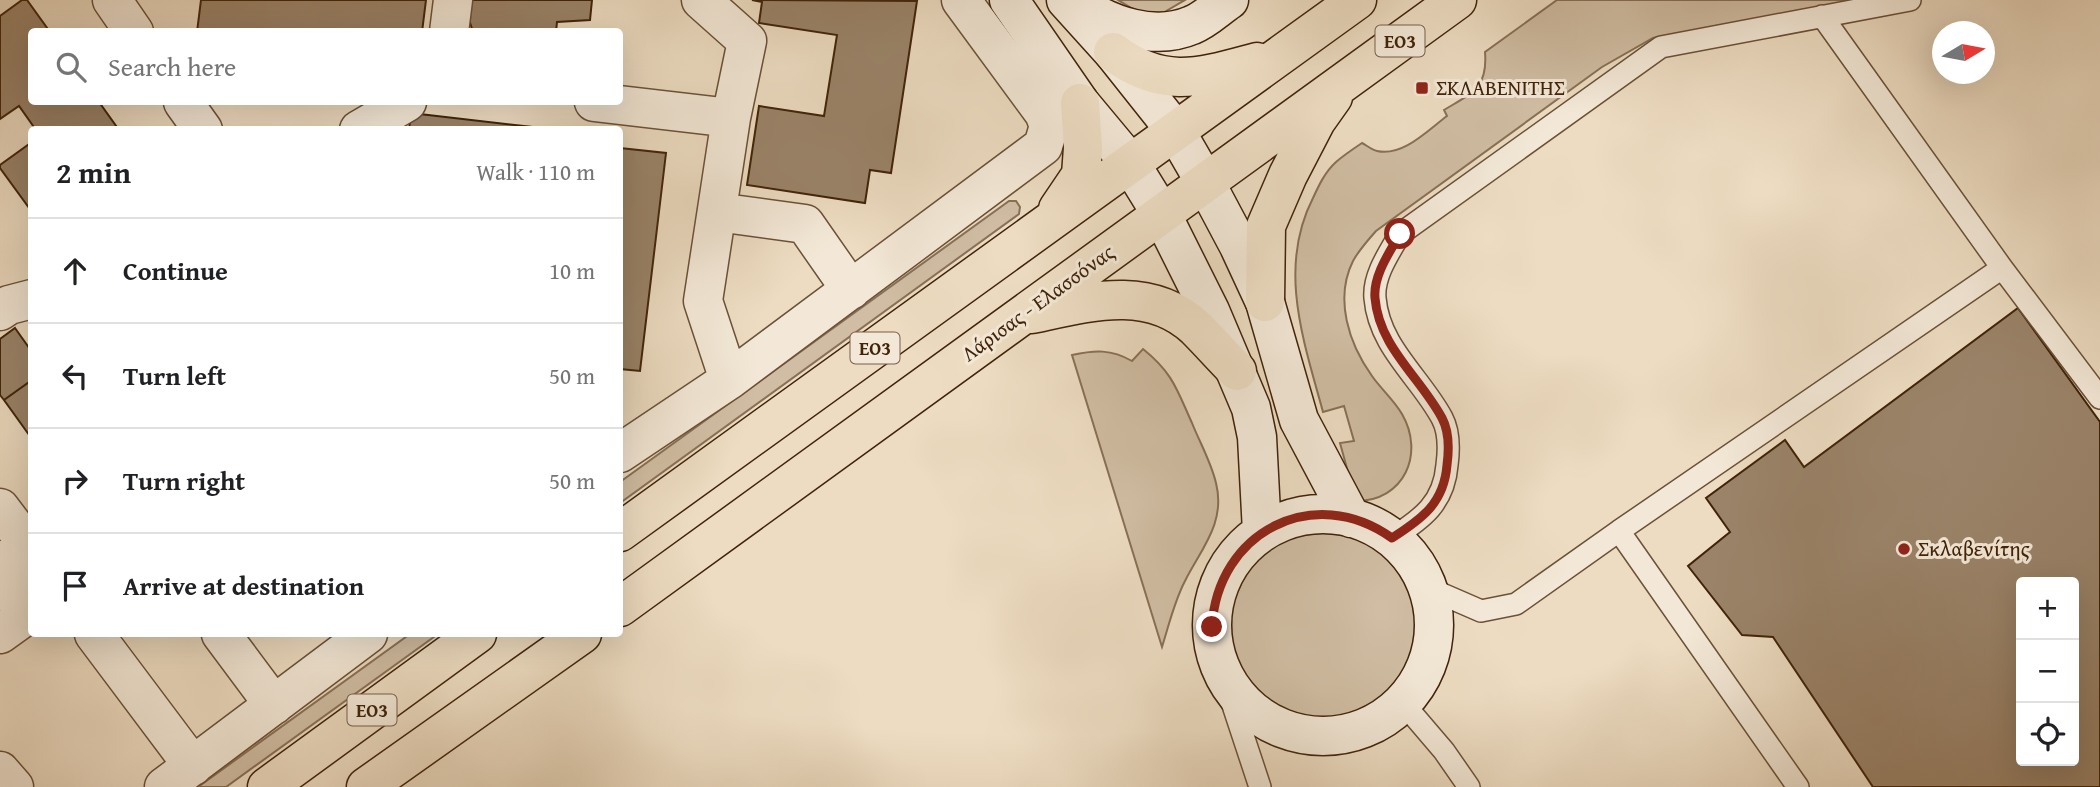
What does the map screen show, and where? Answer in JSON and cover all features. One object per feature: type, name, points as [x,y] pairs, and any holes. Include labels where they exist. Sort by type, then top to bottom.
[{"type":"highway","name":"ΕΟ3","points":[[623,530],[1357,0]]},
{"type":"highway","name":"Λάρισας - Ελασσόνας","points":[[623,605],[1016,317],[1162,215],[1457,0]]},
{"type":"highway","points":[[1113,52],[1130,65],[1151,74],[1176,77],[1210,74],[1276,58]]},
{"type":"highway","points":[[1265,302],[1266,226],[1288,175],[1342,82]]},
{"type":"highway","points":[[1053,217],[1081,175],[1083,148],[1080,103]]},
{"type":"highway","points":[[1016,317],[1088,302],[1121,298],[1145,301],[1170,310],[1194,327],[1237,371]]},
{"type":"highway","name":"ΕΟ3","points":[[267,787],[473,637]]},
{"type":"highway","points":[[366,787],[578,637]]},
{"type":"street","points":[[112,0],[131,28]]},
{"type":"street","points":[[450,28],[453,0]]},
{"type":"street","points":[[701,0],[747,41],[731,118],[703,301],[729,380]]},
{"type":"street","points":[[623,451],[729,380],[1037,151],[1046,139],[1049,126],[1044,113],[961,0]]},
{"type":"street","points":[[1009,0],[1080,103],[1130,163],[1162,215],[1237,371],[1251,408],[1257,437],[1262,532]]},
{"type":"street","points":[[1066,0],[1113,52],[1175,131],[1206,182],[1265,302],[1299,420],[1351,518]]},
{"type":"street","points":[[1073,0],[1087,10],[1113,21],[1138,30],[1159,33],[1196,24],[1229,0]]},
{"type":"street","points":[[185,105],[200,126]]},
{"type":"street","points":[[366,126],[402,105]]},
{"type":"street","points":[[620,105],[731,118]]},
{"type":"street","points":[[716,212],[805,224],[851,290]]},
{"type":"street","points":[[0,311],[9,305],[28,300]]},
{"type":"street","points":[[0,508],[28,545]]},
{"type":"street","points":[[1306,515],[1351,518],[1380,529],[1392,538],[1413,560],[1427,588],[1434,618],[1432,649],[1421,678],[1403,703],[1389,715],[1356,732],[1318,737],[1282,729],[1250,709],[1232,688],[1219,663],[1212,627],[1218,590],[1236,557],[1262,532],[1306,515]]},
{"type":"street","points":[[0,560],[15,580],[0,591]]},
{"type":"street","points":[[0,634],[28,614]]},
{"type":"street","points":[[96,637],[178,776],[364,637]]},
{"type":"street","points":[[222,637],[274,705]]},
{"type":"street","points":[[0,771],[14,787]]},
{"type":"lane","points":[[1392,538],[1423,518],[1438,498],[1446,478],[1449,448],[1443,420],[1391,346],[1381,327],[1374,296],[1381,267],[1400,234],[1661,47],[1910,0]]},
{"type":"lane","points":[[1822,16],[2002,268],[2100,398]]},
{"type":"lane","points":[[1427,588],[1481,611],[1516,604],[2002,268]]},
{"type":"lane","points":[[1619,531],[1798,787]]},
{"type":"lane","points":[[1219,663],[1260,787]]},
{"type":"lane","points":[[1403,703],[1444,751],[1469,787]]},
{"type":"shaded area","points":[[1118,0],[1185,0],[1156,17]]},
{"type":"shaded area","points":[[1557,0],[1857,0],[1653,38],[1602,67],[1376,231],[1355,257],[1347,276],[1347,321],[1364,363],[1402,414],[1409,429],[1410,459],[1398,484],[1387,493],[1373,499],[1356,501],[1340,443],[1354,441],[1344,406],[1323,412],[1302,332],[1295,278],[1302,224],[1320,184],[1345,154],[1362,143],[1375,150],[1396,150],[1423,135],[1447,116],[1444,110],[1470,94],[1481,82],[1485,52]]},
{"type":"shaded area","points":[[1009,201],[1016,201],[1020,207],[1019,214],[623,501],[623,480]]},
{"type":"shaded area","points":[[1143,349],[1168,374],[1178,391],[1211,468],[1218,497],[1215,523],[1181,589],[1162,647],[1072,355],[1103,352],[1117,354],[1132,361]]},
{"type":"shaded area","points":[[1323,533],[1359,540],[1390,561],[1411,592],[1418,628],[1411,664],[1390,695],[1359,716],[1323,723],[1287,716],[1256,695],[1235,664],[1228,628],[1235,592],[1256,561],[1287,540]]},
{"type":"shaded area","points":[[406,637],[434,637],[226,787],[198,787]]},
{"type":"building","points":[[22,0],[27,0],[47,28],[28,28],[28,105],[101,105],[116,126],[33,126],[19,106],[0,119],[0,16]]},
{"type":"building","points":[[201,0],[426,0],[422,28],[198,28]]},
{"type":"building","points":[[467,0],[592,0],[590,20],[557,22],[556,28],[472,28],[465,7]]},
{"type":"building","points":[[752,0],[917,1],[891,173],[870,170],[865,203],[747,185],[759,106],[824,116],[837,35],[759,23],[762,2]]},
{"type":"building","points":[[411,113],[523,126],[409,126]]},
{"type":"building","points":[[28,145],[28,206],[0,168],[0,165]]},
{"type":"building","points":[[623,148],[666,153],[640,371],[623,369]]},
{"type":"building","name":"Σκλαβενίτης","points":[[2018,308],[2100,422],[2100,787],[1873,787],[1773,637],[1742,635],[1688,566],[1730,532],[1706,498],[1785,440],[1804,467]]},
{"type":"building","points":[[15,328],[28,346],[28,383],[4,400],[0,395],[0,339]]},
{"type":"building","points":[[28,383],[28,433],[4,400]]},
{"type":"place","name":"ΣΚΛΑΒΕΝΙΤΗΣ","points":[[1422,88]]},
{"type":"place","name":"Σκλαβενίτης","points":[[1904,549]]},
{"type":"route","points":[[1212,627],[1213,608],[1225,573],[1248,543],[1276,524],[1306,515],[1336,515],[1366,523],[1392,538],[1423,518],[1438,498],[1446,478],[1449,448],[1443,420],[1391,346],[1381,327],[1374,296],[1381,267],[1400,234]]}]
